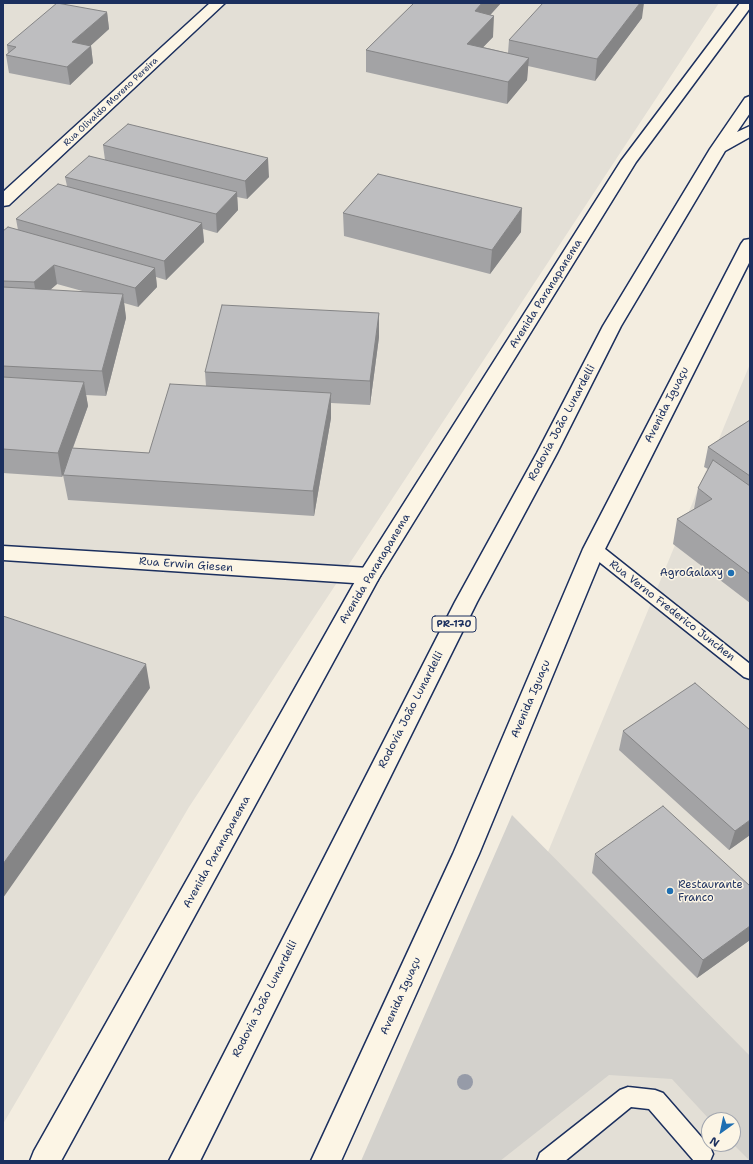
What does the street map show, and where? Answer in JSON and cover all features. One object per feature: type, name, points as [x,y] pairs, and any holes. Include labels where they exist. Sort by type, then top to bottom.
[{"type":"main road","name":"Rua Olivaldo Moreno Pereira","points":[[3,201],[218,3]]},
{"type":"main road","name":"Avenida Paranapanema","points":[[45,1161],[369,576],[629,161],[747,3]]},
{"type":"main road","name":"Rodovia João Lunardelli","points":[[184,1161],[466,602],[547,452],[612,326],[718,149],[750,101]]},
{"type":"main road","points":[[718,149],[750,131]]},
{"type":"main road","name":"Avenida Iguaçu","points":[[326,1161],[466,854],[594,549],[750,244]]},
{"type":"main road","name":"Rua Erwin Giesen","points":[[3,553],[369,576]]},
{"type":"lane","name":"Rua Verno Frederico Junchen","points":[[594,549],[750,673]]},
{"type":"lane","points":[[548,1161],[628,1097],[655,1100],[701,1159]]},
{"type":"shaded area","points":[[3,3],[719,3],[189,807],[3,1124]]},
{"type":"shaded area","points":[[750,364],[750,1161],[420,1161]]},
{"type":"shaded area","points":[[512,815],[750,1056],[750,1161],[741,1152],[741,1112],[703,1112],[672,1079],[609,1075],[500,1161],[361,1161]]},
{"type":"building","points":[[57,3],[107,12],[72,42],[91,46],[67,67],[6,55],[16,47],[7,45]]},
{"type":"building","points":[[414,3],[482,3],[475,11],[494,16],[467,44],[529,58],[508,82],[366,50]]},
{"type":"building","points":[[543,3],[640,3],[597,59],[509,40]]},
{"type":"building","points":[[128,124],[268,158],[245,181],[103,145]]},
{"type":"building","points":[[89,156],[237,192],[216,214],[65,177]]},
{"type":"building","points":[[378,174],[522,208],[492,250],[343,213]]},
{"type":"building","points":[[58,184],[202,223],[164,261],[16,219]]},
{"type":"building","points":[[8,227],[155,268],[135,288],[54,265],[34,282],[3,281],[3,231]]},
{"type":"building","points":[[3,287],[123,294],[102,371],[3,366]]},
{"type":"building","points":[[222,305],[379,313],[370,381],[205,372]]},
{"type":"building","points":[[3,377],[84,382],[58,453],[3,449]]},
{"type":"building","points":[[170,384],[331,393],[313,491],[63,475],[72,448],[149,453]]},
{"type":"building","points":[[750,420],[750,476],[708,447]]},
{"type":"building","points":[[713,460],[750,486],[750,574],[677,519],[712,499],[698,488]]},
{"type":"building","points":[[3,616],[146,664],[3,864]]},
{"type":"building","points":[[695,683],[750,730],[750,820],[735,831],[623,731]]},
{"type":"building","name":"Restaurante Franco","points":[[663,806],[750,886],[750,926],[703,960],[595,854]]},
{"type":"place","name":"AgroGalaxy","points":[[731,573]]},
{"type":"place","name":"Restaurante Franco","points":[[670,891]]}]
